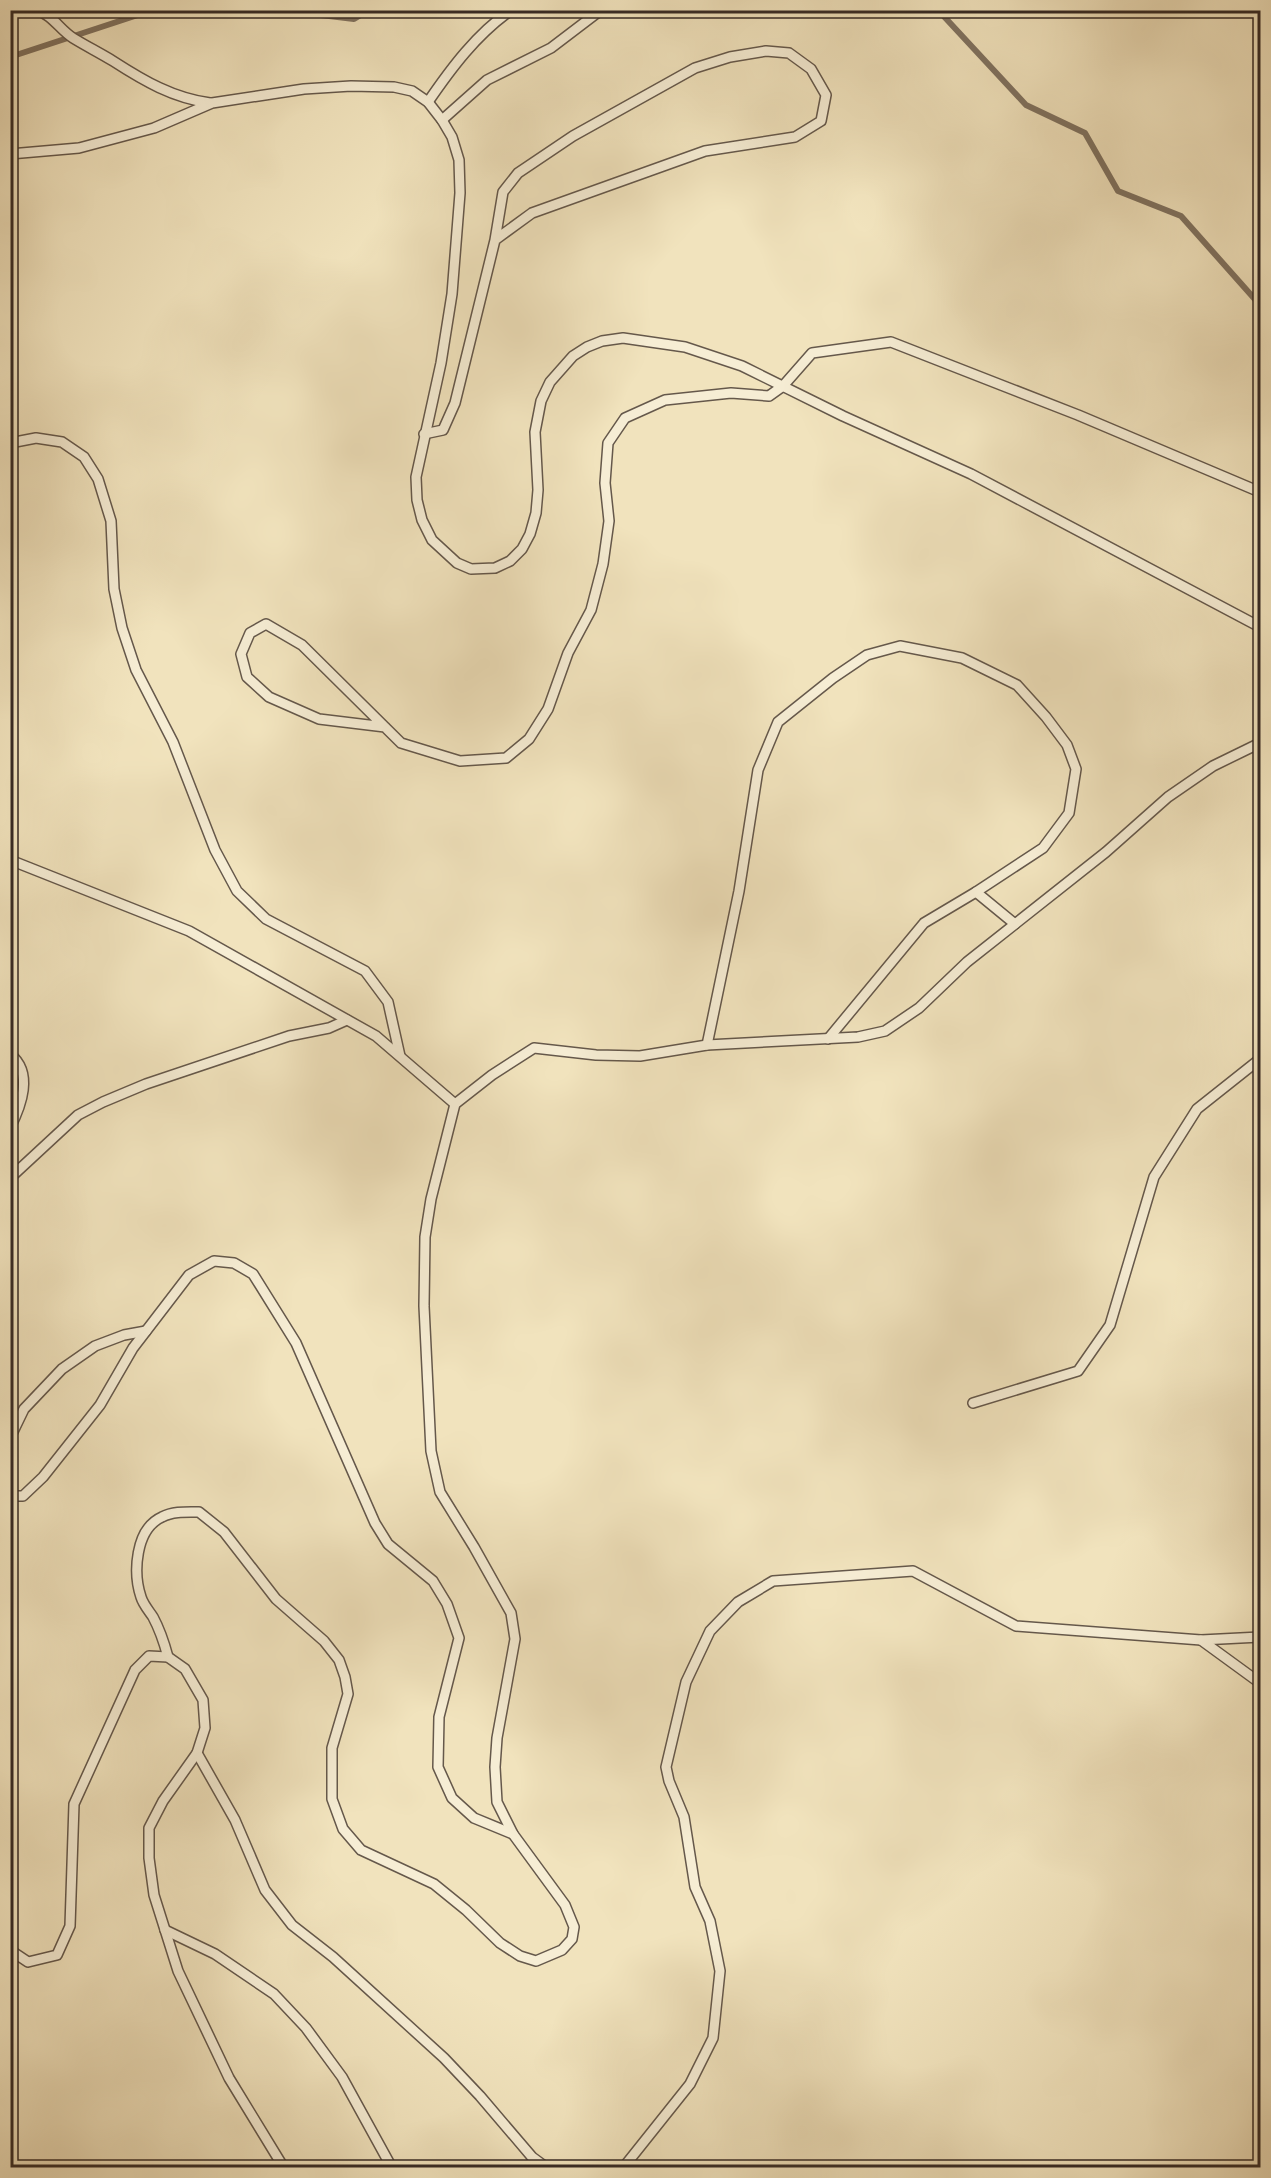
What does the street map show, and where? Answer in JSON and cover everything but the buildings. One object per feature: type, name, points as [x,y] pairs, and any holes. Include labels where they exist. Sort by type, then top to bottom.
[{"type":"lane","points":[[36,10],[53,14],[72,37],[150,84],[192,100],[212,103]]},
{"type":"lane","points":[[428,102],[453,64],[491,25],[511,10]]},
{"type":"lane","points":[[442,120],[487,80],[551,48],[597,13],[596,10]]},
{"type":"lane","points":[[424,434],[443,430],[455,403],[495,240],[503,192],[518,173],[573,136],[695,68],[730,57],[766,51],[789,53],[811,69],[826,95],[821,121],[795,137],[705,151],[532,213],[495,240]]},
{"type":"lane","points":[[10,154],[79,148],[154,128],[212,103],[304,89],[351,86],[394,87],[412,91],[428,102],[452,137],[459,160],[460,193],[452,294],[441,363],[416,477],[417,500],[422,520],[432,540],[457,563],[471,569],[495,568],[510,561],[522,549],[530,534],[536,513],[538,490],[535,432],[541,401],[550,382],[573,356],[586,347],[602,341],[623,338],[685,347],[742,366],[971,474],[1260,627]]},
{"type":"lane","points":[[385,727],[319,719],[269,697],[247,677],[241,654],[250,633],[266,624],[302,645],[385,727],[401,743],[460,760],[506,758],[529,739],[548,709],[568,653],[591,610],[603,564],[609,521],[605,483],[608,443],[625,418],[665,400],[731,393],[769,396],[783,386],[812,353],[891,342],[1078,415],[1260,492]]},
{"type":"lane","points":[[10,443],[36,438],[62,442],[84,457],[98,479],[111,521],[114,589],[122,628],[136,670],[173,742],[215,850],[237,891],[266,919],[365,971],[388,1002],[400,1056]]},
{"type":"lane","points":[[707,1045],[739,891],[758,770],[778,722],[833,678],[867,655],[900,646],[962,658],[1017,685],[1067,745],[1076,769],[1069,813],[1043,848],[924,923],[828,1038]]},
{"type":"lane","points":[[168,1657],[163,1636],[141,1598],[136,1575],[139,1551],[146,1531],[161,1517],[180,1512],[199,1512],[224,1532],[276,1599],[324,1641],[339,1660],[348,1694],[332,1748],[332,1799],[343,1829],[361,1850],[434,1884],[466,1910],[500,1943],[520,1956],[536,1961],[562,1950],[572,1939],[574,1927],[566,1905],[513,1834],[497,1802],[495,1767],[497,1738],[515,1639],[511,1613],[440,1492],[431,1451],[424,1306],[425,1238],[431,1199],[455,1104],[492,1075],[534,1048],[596,1055],[640,1056],[707,1045],[858,1037],[885,1031],[919,1008],[967,962],[1106,852],[1168,797],[1213,766],[1260,744]]},
{"type":"lane","points":[[10,860],[189,931],[376,1036],[455,1104]]},
{"type":"lane","points":[[976,892],[1015,924]]},
{"type":"lane","points":[[10,1178],[78,1115],[103,1102],[146,1084],[289,1036],[329,1028],[347,1020]]},
{"type":"lane","points":[[10,1054],[18,1060],[24,1081],[22,1101],[10,1128]]},
{"type":"lane","points":[[973,1403],[1078,1371],[1110,1325],[1154,1177],[1197,1108],[1260,1059]]},
{"type":"lane","points":[[10,1496],[23,1496],[43,1477],[69,1446],[100,1405],[146,1330],[189,1275],[214,1261],[234,1263],[253,1274],[296,1343],[375,1523],[388,1544],[433,1581],[447,1604],[459,1638],[439,1717],[438,1767],[452,1798],[474,1818],[513,1834]]},
{"type":"lane","points":[[10,1437],[24,1408],[62,1369],[95,1347],[124,1335],[146,1330]]},
{"type":"lane","points":[[622,2168],[690,2084],[713,2038],[720,1971],[710,1921],[695,1887],[684,1817],[669,1781],[666,1767],[686,1682],[710,1632],[738,1602],[773,1581],[914,1571],[1016,1626],[1201,1640],[1260,1637]]},
{"type":"lane","points":[[1201,1640],[1260,1683]]},
{"type":"lane","points":[[10,1950],[28,1962],[57,1954],[70,1926],[74,1804],[135,1670],[149,1656],[168,1657],[185,1668],[203,1700],[205,1728],[196,1753],[163,1802],[149,1828],[149,1858],[154,1895],[178,1971],[229,2078],[284,2168]]},
{"type":"lane","points":[[196,1753],[235,1820],[265,1890],[292,1924],[341,1964],[444,2058],[532,2157],[547,2168]]},
{"type":"lane","points":[[165,1930],[215,1953],[274,1994],[306,2028],[342,2077],[392,2168]]},
{"type":"waterway","points":[[10,57],[153,10]]},
{"type":"waterway","points":[[316,10],[321,15],[354,19],[369,10]]},
{"type":"waterway","points":[[938,10],[1026,105],[1085,133],[1118,191],[1181,216],[1260,305]]}]
